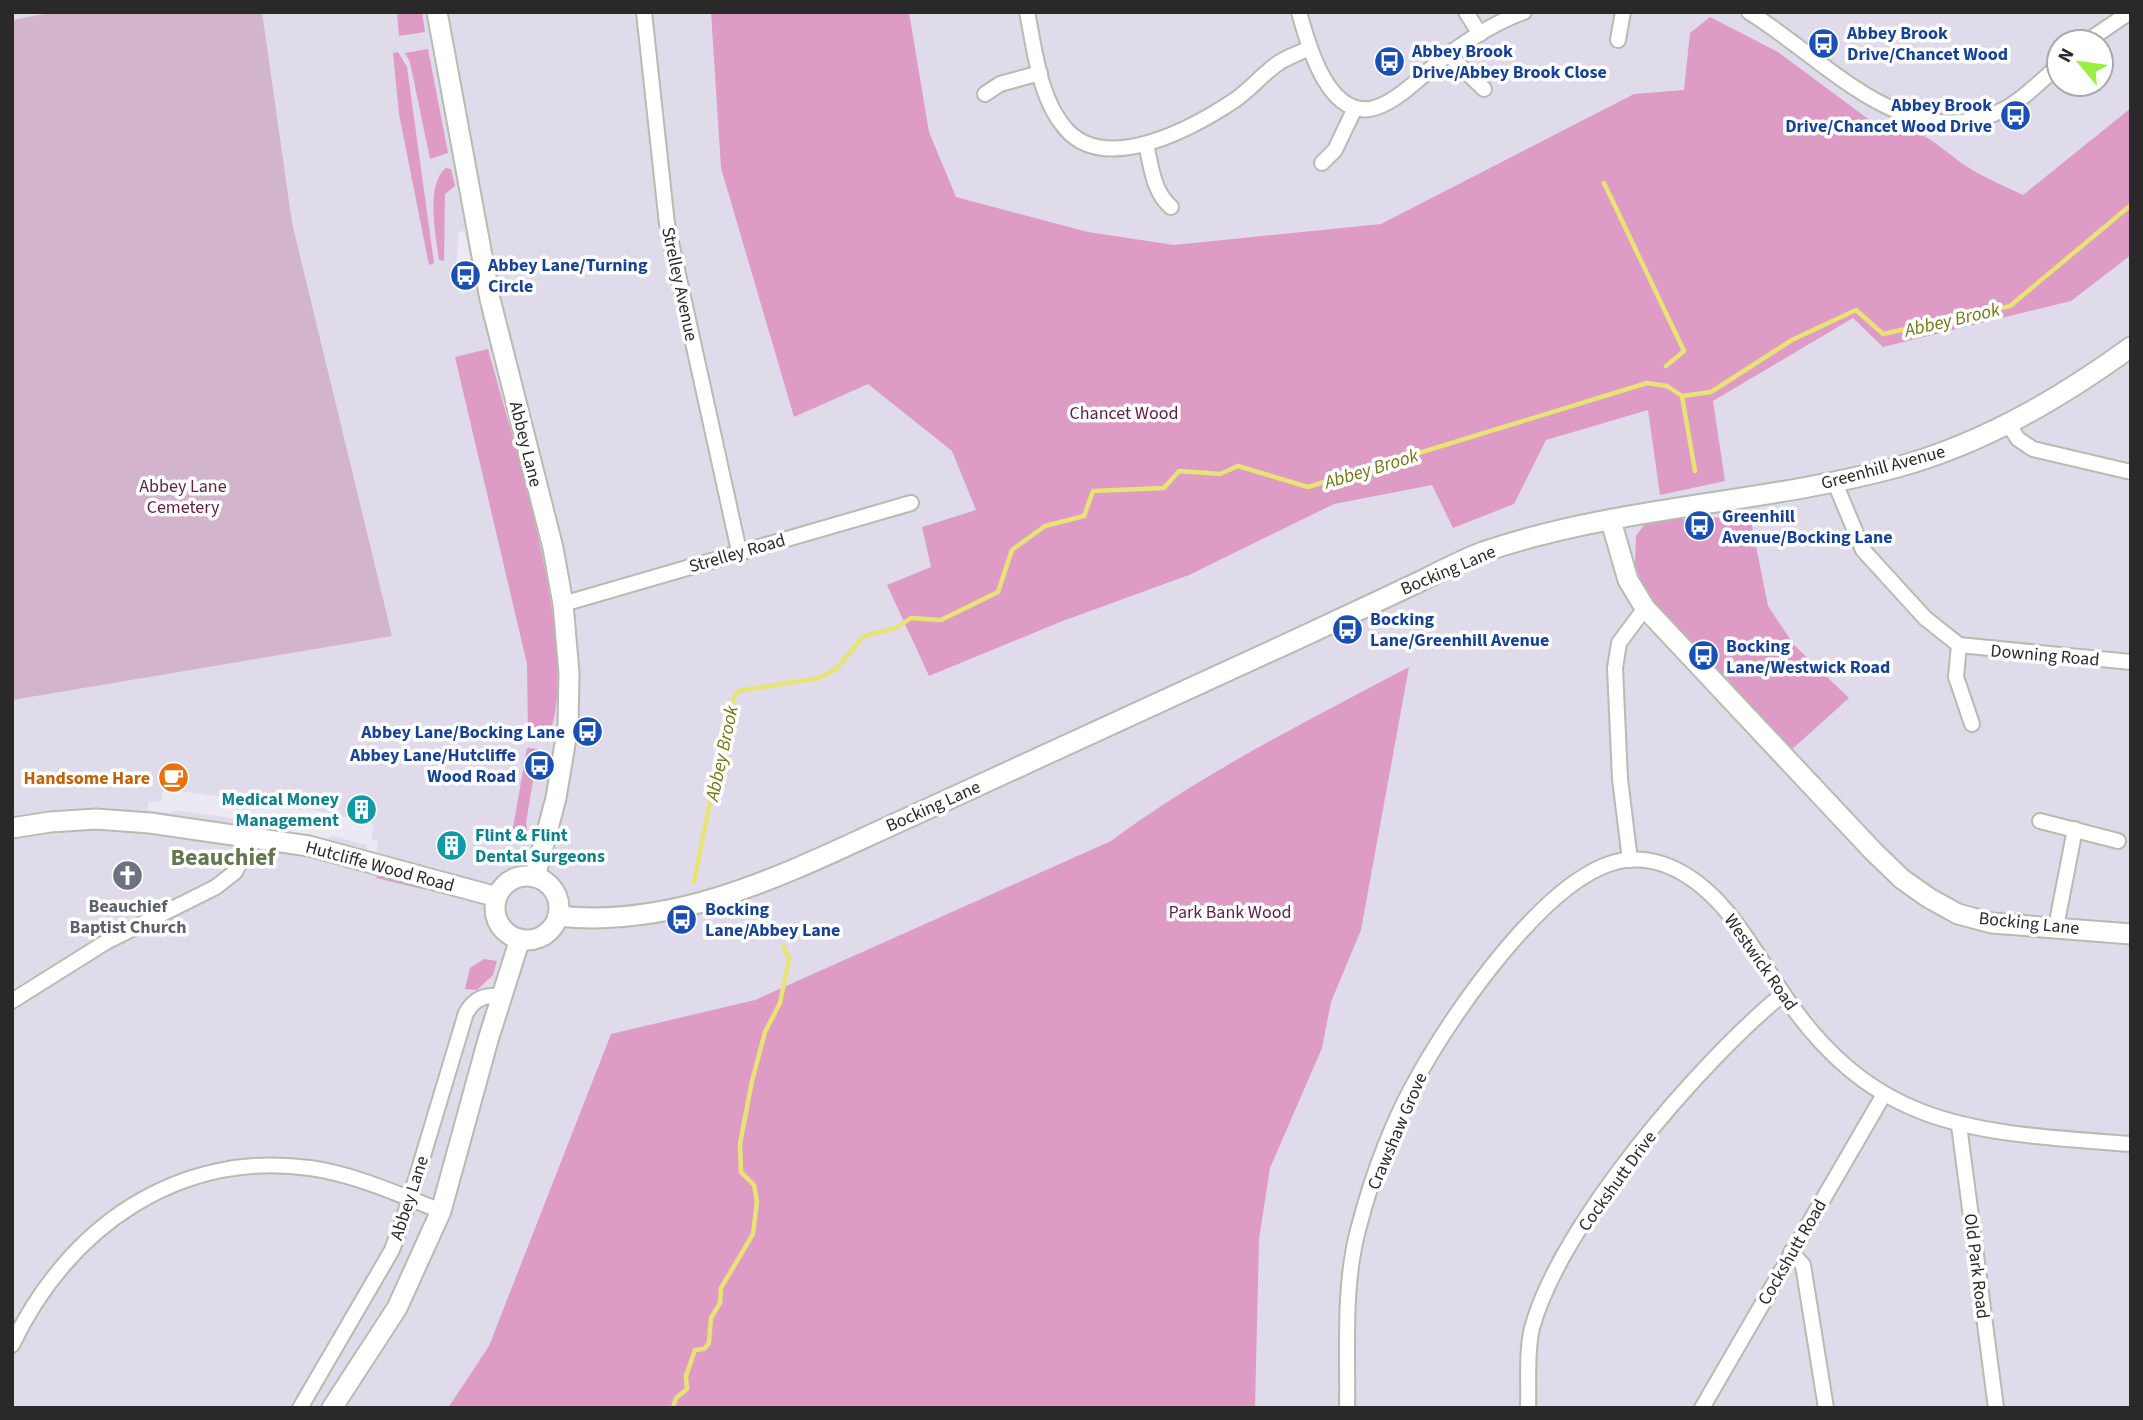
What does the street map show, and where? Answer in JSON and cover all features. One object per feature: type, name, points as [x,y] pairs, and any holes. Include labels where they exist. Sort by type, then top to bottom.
[{"type":"street","name":"Abbey Lane","points":[[437,12],[489,299],[553,548],[563,604],[569,673],[568,726],[556,798],[535,877]]},
{"type":"street","name":"Strelley Avenue","points":[[644,12],[667,224],[739,551]]},
{"type":"street","points":[[1027,12],[1040,73],[1057,116],[1076,139],[1100,146],[1146,144],[1177,135],[1239,97],[1280,62],[1309,48]]},
{"type":"street","points":[[1299,12],[1309,48],[1338,99],[1355,108],[1368,110],[1387,102],[1448,54],[1524,12]]},
{"type":"street","points":[[1466,12],[1480,34]]},
{"type":"street","points":[[1618,40],[1623,12]]},
{"type":"street","points":[[1749,12],[1880,102],[1909,117],[1933,123],[1961,123],[2005,109],[2045,76]]},
{"type":"street","points":[[2107,28],[2130,12]]},
{"type":"street","points":[[1448,54],[1484,89]]},
{"type":"street","points":[[985,94],[1000,84],[1040,73]]},
{"type":"street","points":[[1322,163],[1335,150],[1355,108]]},
{"type":"street","points":[[1146,144],[1160,196],[1171,207]]},
{"type":"street","name":"Greenhill Avenue","points":[[1611,521],[1835,482],[1901,466],[2010,425],[2088,379],[2131,347]]},
{"type":"street","points":[[2010,425],[2018,439],[2033,449],[2131,472]]},
{"type":"street","points":[[1835,482],[1863,550],[1926,618],[1959,645],[1956,677],[1972,724]]},
{"type":"street","name":"Strelley Road","points":[[563,604],[911,503]]},
{"type":"street","name":"Bocking Lane","points":[[558,916],[598,919],[631,917],[698,904],[740,891],[969,790],[1479,553],[1611,521],[1628,580],[1645,608],[1902,879],[1958,914],[1992,923],[2131,934]]},
{"type":"street","points":[[1630,859],[1620,779],[1615,668],[1619,643],[1645,608]]},
{"type":"street","name":"Downing Road","points":[[1959,645],[2131,662]]},
{"type":"street","name":"Hutcliffe Wood Road","points":[[12,828],[96,819],[150,823],[341,854],[496,897]]},
{"type":"street","points":[[2040,821],[2118,841]]},
{"type":"street","points":[[2056,927],[2075,829]]},
{"type":"street","points":[[12,1001],[106,942],[216,887],[234,872],[244,855],[249,838]]},
{"type":"street","name":"Westwick Road","points":[[1630,859],[1664,864],[1687,874],[1707,889],[1752,946],[1783,994],[1830,1053],[1883,1096],[1959,1125],[2055,1138],[2131,1144]]},
{"type":"street","name":"Crawshaw Grove","points":[[1347,1408],[1349,1290],[1358,1231],[1391,1135],[1421,1071],[1476,987],[1547,907],[1595,870],[1630,859]]},
{"type":"street","points":[[535,877],[554,891],[559,904],[558,916],[544,936],[520,939],[508,934],[499,925],[495,912],[496,897],[512,879],[535,877]]},
{"type":"street","name":"Abbey Lane","points":[[332,1408],[397,1308],[441,1211],[520,939]]},
{"type":"street","name":"Cockshutt Drive","points":[[1528,1408],[1531,1331],[1543,1297],[1573,1241],[1616,1177],[1660,1121],[1746,1025],[1783,994]]},
{"type":"street","name":"Abbey Lane","points":[[299,1408],[392,1250],[466,1013],[475,1001],[485,996],[503,996]]},
{"type":"street","name":"Cockshutt Road","points":[[1702,1408],[1883,1096]]},
{"type":"street","name":"Old Park Road","points":[[1959,1125],[1996,1408]]},
{"type":"street","points":[[12,1345],[63,1264],[94,1233],[162,1188],[196,1174],[232,1166],[313,1168],[441,1211]]},
{"type":"street","points":[[1791,1252],[1803,1265],[1826,1408]]},
{"type":"green space","name":"Abbey Lane Cemetery","points":[[55,12],[262,12],[292,223],[392,636],[12,700],[12,20]]},
{"type":"green space","points":[[397,12],[422,12],[425,32],[399,36]]},
{"type":"green space","name":"Chancet Wood","points":[[711,12],[909,12],[929,132],[956,197],[1088,232],[1174,245],[1381,224],[1634,94],[1684,90],[1690,33],[1710,17],[1778,52],[1879,127],[1910,130],[1921,135],[1974,171],[2023,195],[2131,108],[2131,255],[2071,301],[1883,347],[1853,318],[1713,401],[1725,481],[1660,495],[1648,410],[1546,440],[1514,504],[1453,528],[1432,485],[1334,504],[1189,575],[1060,622],[929,676],[887,585],[931,567],[922,527],[976,510],[952,451],[868,384],[794,417],[721,168]]},
{"type":"green space","points":[[428,49],[448,153],[430,159],[410,62],[405,53]]},
{"type":"green space","points":[[398,52],[407,67],[434,263],[429,265],[399,114],[393,53]]},
{"type":"green space","points":[[446,168],[451,169],[455,186],[445,194],[444,261],[439,260],[434,225],[434,198],[440,176]]},
{"type":"green space","points":[[488,349],[527,488],[551,600],[557,652],[557,698],[549,735],[528,733],[527,664],[455,357]]},
{"type":"green space","points":[[1750,516],[1768,606],[1794,645],[1849,698],[1790,751],[1654,605],[1643,587],[1635,564],[1636,536],[1644,525],[1657,520]]},
{"type":"green space","name":"Park Bank Wood","points":[[1409,667],[1361,930],[1331,1002],[1322,1048],[1270,1168],[1259,1239],[1255,1408],[448,1408],[489,1346],[611,1034],[755,1000],[1111,841],[1219,770]]},
{"type":"green space","points":[[527,748],[538,749],[526,823],[528,834],[512,833]]},
{"type":"green space","points":[[380,873],[424,885],[422,889],[376,878]]},
{"type":"green space","points":[[484,959],[497,961],[493,975],[477,990],[465,989],[470,968]]},
{"type":"shaded area","points":[[462,230],[465,233],[476,289],[463,294],[459,292],[456,271],[458,234]]},
{"type":"shaded area","points":[[163,789],[240,799],[274,808],[275,803],[301,810],[302,807],[374,824],[371,839],[378,841],[376,852],[368,850],[366,845],[341,838],[331,836],[325,840],[292,833],[285,826],[176,810],[171,813],[147,810],[149,801],[161,802]]},
{"type":"waterway","points":[[1604,183],[1684,351],[1666,366]]},
{"type":"waterway","name":"Abbey Brook","points":[[694,882],[713,788],[728,732],[731,706],[738,691],[819,678],[836,669],[864,636],[896,628],[911,618],[941,620],[998,592],[1012,550],[1045,526],[1084,516],[1093,491],[1164,488],[1179,471],[1220,474],[1238,466],[1308,487],[1647,383],[1667,386],[1682,396],[1711,392],[1792,340],[1856,310],[1883,334],[2010,306],[2131,205]]},
{"type":"waterway","points":[[1682,396],[1695,471]]},
{"type":"waterway","name":"Abbey Brook","points":[[673,1408],[676,1398],[687,1389],[686,1376],[695,1350],[704,1349],[709,1343],[711,1318],[720,1303],[721,1288],[753,1234],[757,1202],[754,1185],[741,1172],[740,1144],[765,1032],[780,1003],[789,959],[783,946]]},
{"type":"place","name":"Abbey Brook Drive/Chancet Wood","points":[[1824,43]]},
{"type":"place","name":"Abbey Brook Drive/Abbey Brook Close","points":[[1389,61]]},
{"type":"place","name":"Abbey Brook Drive/Chancet Wood Drive","points":[[2015,115]]},
{"type":"place","name":"Abbey Lane/Turning Circle","points":[[465,275]]},
{"type":"place","name":"Greenhill Avenue/Bocking Lane","points":[[1699,526]]},
{"type":"place","name":"Bocking Lane/Greenhill Avenue","points":[[1347,629]]},
{"type":"place","name":"Bocking Lane/Westwick Road","points":[[1703,656]]},
{"type":"place","name":"Abbey Lane/Bocking Lane","points":[[588,732]]},
{"type":"place","name":"Abbey Lane/Hutcliffe Wood Road","points":[[539,765]]},
{"type":"place","name":"Handsome Hare","points":[[173,778]]},
{"type":"place","name":"Medical Money Management","points":[[362,809]]},
{"type":"place","name":"Flint & Flint Dental Surgeons","points":[[452,845]]},
{"type":"place","name":"Beauchief Baptist Church","points":[[128,876]]},
{"type":"place","name":"Bocking Lane/Abbey Lane","points":[[682,919]]},
{"type":"district","name":"Beauchief","points":[[223,857]]}]
